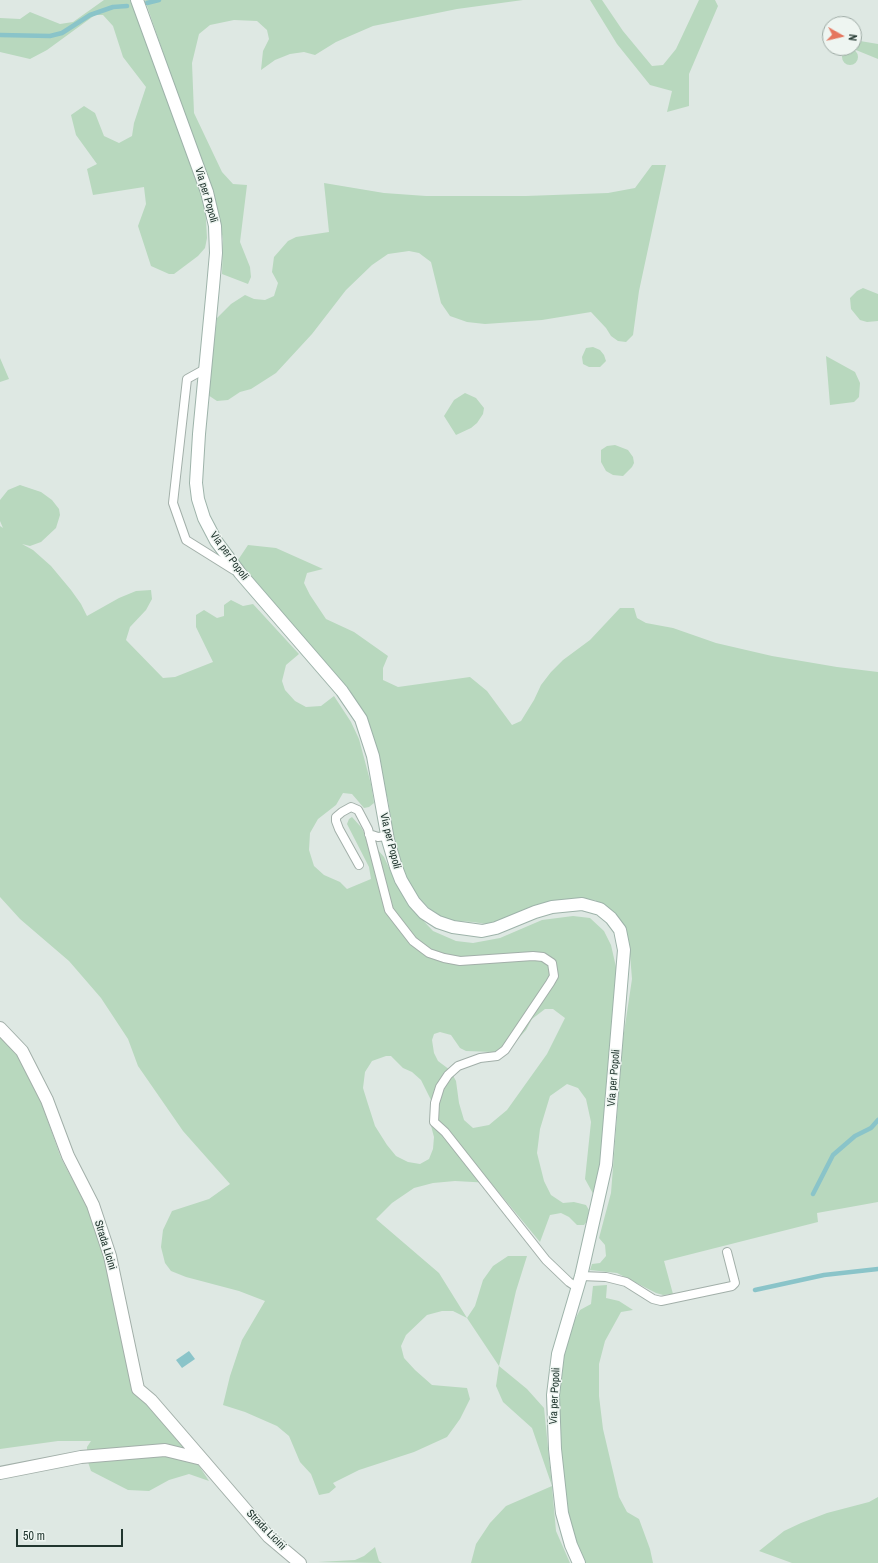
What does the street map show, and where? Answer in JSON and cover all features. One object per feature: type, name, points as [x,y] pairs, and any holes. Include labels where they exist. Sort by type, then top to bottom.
[{"type":"main road","name":"Via per Popoli","points":[[137,0],[212,208],[215,226],[216,252],[197,464],[198,498],[204,518],[216,541],[240,573],[342,691],[360,719],[373,756],[387,836],[401,880],[414,902],[424,914],[438,922],[470,930],[482,931],[496,928],[535,912],[552,907],[582,904],[600,909],[612,918],[620,930],[624,950],[610,1139],[603,1184],[581,1276],[558,1354],[553,1396],[557,1476],[562,1513],[571,1545],[580,1563]]},
{"type":"main road","name":"Strada Licini","points":[[0,1028],[22,1051],[47,1100],[68,1156],[93,1205],[110,1256],[138,1390],[151,1400],[269,1537],[300,1563]]},
{"type":"main road","points":[[0,1473],[81,1457],[165,1450],[202,1459]]},
{"type":"lane","points":[[205,369],[187,379],[173,503],[186,540],[240,573]]},
{"type":"lane","points":[[359,866],[339,829],[336,817],[351,807],[355,807],[364,820],[389,910],[413,941],[429,953],[460,961],[534,956],[543,957],[552,963],[554,969],[552,979],[505,1050],[497,1056],[480,1058],[458,1066],[448,1075],[440,1087],[435,1103],[434,1122],[445,1132],[546,1260],[569,1282],[578,1288]]},
{"type":"lane","points":[[369,834],[378,837],[387,836]]},
{"type":"lane","points":[[581,1276],[606,1277],[626,1282],[653,1299],[661,1301],[732,1286],[735,1283],[727,1252]]},
{"type":"green space","points":[[104,0],[130,0],[167,94],[205,202],[207,238],[205,248],[198,256],[174,274],[169,274],[151,266],[138,226],[146,204],[144,187],[93,195],[87,169],[97,164],[76,135],[71,115],[84,106],[95,113],[104,136],[119,143],[132,136],[134,123],[146,87],[123,57],[113,26],[103,15],[95,15],[47,50],[30,59],[0,52],[0,18],[20,19],[30,12],[60,24],[73,22]]},
{"type":"green space","points":[[145,0],[523,0],[457,9],[373,26],[336,42],[315,55],[304,52],[290,54],[275,60],[261,70],[263,51],[269,39],[267,30],[257,21],[234,20],[210,25],[199,34],[192,63],[194,113],[222,172],[233,184],[247,185],[240,242],[250,267],[251,277],[248,284],[222,274],[223,239],[217,210]]},
{"type":"green space","points":[[590,0],[602,0],[623,31],[652,66],[663,65],[676,49],[699,0],[715,0],[718,6],[689,74],[689,106],[667,112],[672,91],[650,85],[617,44]]},
{"type":"green space","points":[[862,41],[878,44],[878,59],[862,52]]},
{"type":"green space","points":[[842,56],[858,56],[858,60],[853,65],[847,65],[842,60]]},
{"type":"green space","points":[[652,165],[666,165],[639,291],[633,335],[626,342],[618,341],[611,336],[606,328],[591,312],[542,320],[485,324],[467,322],[450,316],[441,303],[431,262],[419,253],[409,251],[388,254],[372,265],[346,290],[312,334],[276,373],[251,389],[240,392],[228,400],[217,401],[208,395],[217,318],[231,304],[245,295],[254,299],[265,300],[274,296],[278,283],[272,272],[274,257],[288,241],[296,237],[329,232],[324,183],[384,193],[426,196],[526,196],[608,193],[635,188]]},
{"type":"green space","points":[[863,288],[878,294],[878,321],[867,322],[860,320],[851,309],[850,298],[857,291]]},
{"type":"green space","points":[[593,347],[600,350],[604,355],[606,361],[600,367],[589,367],[583,364],[582,357],[586,348]]},
{"type":"green space","points":[[826,356],[855,372],[860,383],[859,397],[854,402],[830,405]]},
{"type":"green space","points":[[0,358],[9,379],[0,382]]},
{"type":"green space","points":[[465,393],[476,398],[484,408],[483,414],[477,423],[471,428],[456,435],[444,416],[454,400]]},
{"type":"green space","points":[[615,445],[628,450],[633,457],[634,463],[632,467],[623,476],[613,475],[606,471],[601,462],[601,450],[607,446]]},
{"type":"green space","points":[[20,485],[41,492],[52,500],[59,509],[60,515],[56,528],[41,542],[30,546],[22,544],[33,550],[51,566],[71,590],[87,616],[119,598],[136,591],[151,590],[152,599],[146,610],[130,627],[126,640],[163,678],[175,677],[213,662],[196,627],[196,615],[204,610],[217,618],[224,616],[224,605],[231,600],[243,606],[253,604],[299,654],[286,665],[282,681],[285,690],[295,701],[306,707],[321,706],[334,696],[351,722],[359,739],[371,784],[374,803],[369,807],[364,808],[352,794],[343,793],[336,805],[318,819],[310,833],[309,850],[314,866],[324,875],[340,882],[347,889],[371,879],[369,867],[347,824],[349,819],[352,817],[384,857],[397,885],[416,913],[433,931],[456,941],[473,943],[500,938],[542,920],[573,916],[590,918],[604,931],[611,945],[616,967],[617,986],[604,1156],[596,1199],[585,1179],[591,1122],[586,1099],[578,1088],[567,1084],[550,1096],[540,1129],[537,1153],[544,1181],[551,1195],[563,1203],[574,1202],[586,1205],[589,1210],[587,1221],[584,1225],[577,1225],[569,1217],[561,1213],[550,1215],[540,1242],[491,1183],[455,1181],[433,1183],[414,1188],[392,1203],[376,1219],[439,1273],[467,1318],[453,1311],[442,1311],[427,1315],[406,1335],[401,1346],[404,1358],[432,1385],[467,1388],[470,1399],[460,1419],[447,1437],[414,1452],[359,1470],[333,1483],[336,1487],[329,1493],[319,1495],[311,1474],[300,1462],[289,1436],[277,1426],[245,1412],[223,1405],[230,1376],[242,1340],[265,1301],[239,1291],[186,1277],[171,1271],[165,1263],[161,1247],[163,1230],[172,1211],[209,1199],[230,1184],[183,1131],[138,1066],[128,1039],[101,998],[69,961],[20,919],[0,897],[0,526],[3,528],[0,521],[0,500],[8,490]],"holes":[[[545,1009],[553,1009],[565,1018],[547,1054],[507,1110],[489,1125],[473,1128],[464,1120],[459,1103],[456,1081],[450,1070],[438,1061],[434,1053],[432,1040],[434,1034],[440,1032],[451,1035],[460,1048],[466,1051],[493,1052],[510,1048],[526,1030],[532,1019]],[[386,1056],[391,1056],[403,1068],[412,1072],[421,1080],[432,1102],[430,1122],[434,1137],[433,1149],[429,1159],[420,1164],[408,1162],[396,1156],[375,1126],[367,1101],[363,1088],[365,1072],[372,1061]]]},
{"type":"green space","points":[[248,545],[276,548],[323,569],[307,573],[304,583],[310,595],[326,619],[354,632],[388,656],[383,668],[383,680],[398,687],[470,677],[487,691],[512,725],[521,721],[541,685],[551,672],[563,660],[590,640],[620,608],[634,608],[637,618],[646,623],[673,628],[716,643],[772,656],[878,672],[878,1202],[817,1213],[818,1222],[664,1261],[673,1294],[663,1295],[656,1293],[617,1273],[590,1270],[592,1264],[600,1263],[606,1256],[605,1245],[599,1238],[611,1193],[623,1039],[632,979],[629,942],[615,915],[595,900],[579,899],[493,925],[446,920],[429,908],[408,886],[396,851],[388,800],[368,723],[349,689],[302,637],[238,560]]},
{"type":"green space","points":[[0,1035],[20,1056],[40,1099],[61,1158],[88,1209],[93,1226],[95,1225],[146,1396],[188,1449],[209,1481],[189,1474],[169,1480],[149,1491],[128,1490],[91,1471],[87,1459],[87,1447],[91,1441],[58,1441],[0,1449]]},
{"type":"green space","points":[[508,1256],[527,1256],[516,1291],[499,1366],[467,1318],[475,1306],[483,1280],[493,1266]]},
{"type":"green space","points":[[607,1285],[606,1298],[619,1301],[633,1310],[621,1312],[605,1341],[599,1364],[599,1396],[603,1429],[619,1497],[627,1512],[639,1519],[650,1549],[653,1563],[583,1563],[573,1538],[560,1464],[559,1392],[563,1358],[572,1325],[580,1310],[591,1304],[593,1286]]},
{"type":"green space","points":[[499,1366],[527,1389],[544,1408],[552,1486],[532,1428],[503,1402],[496,1386]]},
{"type":"green space","points":[[552,1486],[556,1531],[570,1563],[471,1563],[476,1544],[490,1523],[506,1506]]},
{"type":"green space","points":[[878,1497],[878,1563],[792,1563],[759,1551],[784,1531],[801,1523],[827,1513],[869,1502]]},
{"type":"green space","points":[[375,1547],[379,1561],[382,1563],[318,1562],[355,1560],[364,1556]]},
{"type":"water","points":[[189,1351],[195,1359],[182,1368],[176,1360]]},
{"type":"waterway","points":[[147,3],[159,0]]},
{"type":"waterway","points":[[0,35],[50,36],[62,33],[90,15],[113,7],[127,6]]},
{"type":"waterway","points":[[813,1194],[833,1155],[855,1136],[871,1128],[878,1120]]},
{"type":"waterway","points":[[755,1290],[824,1275],[878,1269]]}]
